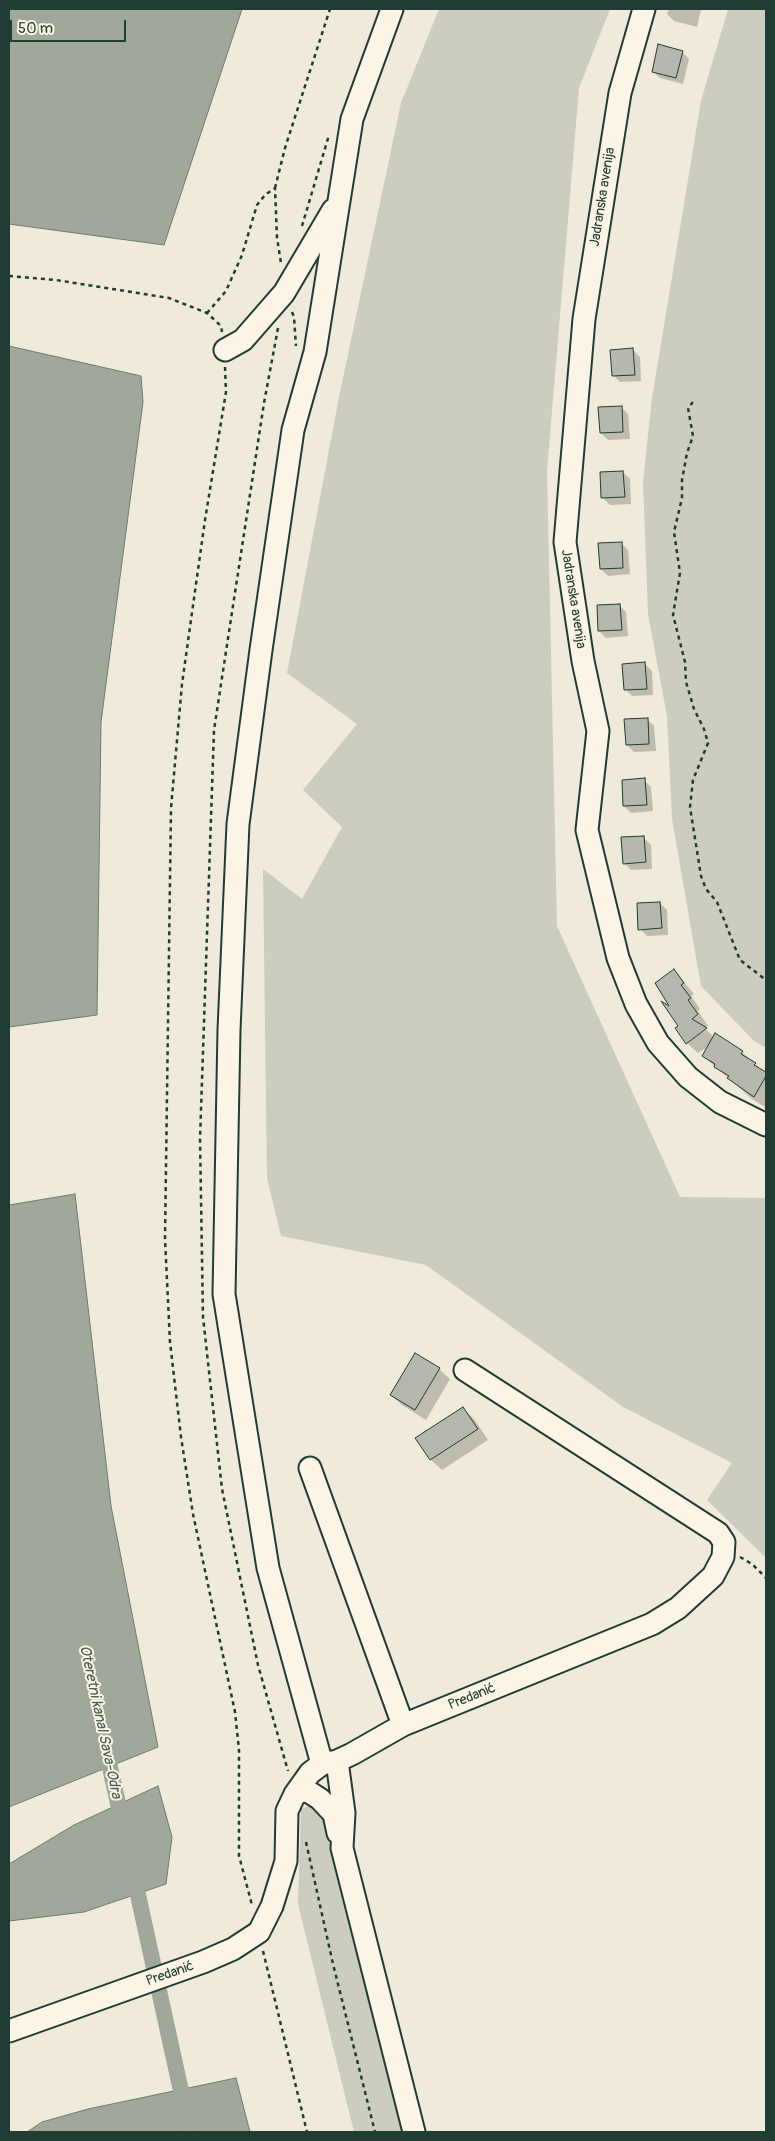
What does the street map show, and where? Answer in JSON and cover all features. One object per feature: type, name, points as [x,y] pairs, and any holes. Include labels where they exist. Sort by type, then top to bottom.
[{"type":"street","points":[[342,1848],[344,1813],[268,1568],[224,1294],[229,1030],[238,824],[293,430],[315,352],[352,119],[392,9]]},
{"type":"street","name":"Jadranska avenija","points":[[644,9],[620,93],[584,319],[565,542],[583,661],[598,731],[586,830],[618,958],[636,1004],[658,1043],[688,1077],[720,1102],[766,1125]]},
{"type":"street","points":[[225,350],[243,340],[284,293],[341,196]]},
{"type":"street","points":[[465,1370],[703,1522],[718,1533],[724,1542],[723,1558]]},
{"type":"street","points":[[310,1468],[403,1725]]},
{"type":"street","name":"Predanić","points":[[9,2031],[203,1962],[233,1949],[259,1932],[272,1906],[286,1861],[288,1811],[295,1794],[310,1773],[403,1725],[652,1624],[678,1608],[713,1576],[723,1558]]},
{"type":"street","points":[[295,1794],[306,1790],[320,1799],[334,1814],[414,2132]]},
{"type":"path","points":[[297,354],[294,317],[284,293],[277,238],[274,188],[330,9]]},
{"type":"path","points":[[301,228],[330,135]]},
{"type":"path","points":[[207,314],[226,292],[242,255],[257,206],[265,195],[274,188]]},
{"type":"path","points":[[9,276],[56,280],[169,298],[207,314],[222,326],[225,350],[226,392],[205,520],[182,684],[171,808],[165,1239],[170,1342],[181,1437],[193,1514],[235,1712],[239,1750],[239,1856],[307,2132]]},
{"type":"path","points":[[279,320],[264,403],[214,730],[200,1139],[203,1317],[222,1489],[258,1666],[295,1794]]},
{"type":"path","points":[[693,402],[688,408],[693,436],[687,453],[682,480],[682,498],[674,532],[680,573],[673,615],[685,662],[686,682],[708,744],[693,780],[690,807],[701,876],[706,890],[717,902],[740,960],[766,980]]},
{"type":"path","points":[[723,1558],[741,1557],[752,1564],[766,1578]]},
{"type":"path","points":[[306,1841],[333,1964],[375,2132]]},
{"type":"shaded area","points":[[439,9],[610,9],[579,88],[547,471],[557,926],[680,1197],[766,1198],[766,1558],[707,1500],[732,1463],[623,1407],[426,1265],[281,1236],[267,1178],[263,869],[302,899],[342,827],[303,790],[357,724],[287,673],[339,397],[401,103]]},
{"type":"shaded area","points":[[728,9],[766,9],[766,1048],[754,1041],[701,986],[672,819],[667,716],[648,614],[643,482],[652,398],[701,101]]},
{"type":"shaded area","points":[[315,1804],[324,1821],[403,2132],[354,2132],[298,1904],[301,1809]]},
{"type":"water","points":[[9,9],[242,9],[164,245],[9,224]]},
{"type":"water","points":[[9,346],[141,376],[143,402],[101,722],[97,1015],[9,1027]]},
{"type":"water","points":[[75,1194],[111,1506],[158,1747],[9,1807],[9,1205]]},
{"type":"water","points":[[158,1786],[172,1837],[166,1884],[84,1912],[9,1921],[9,1864],[74,1825]]},
{"type":"water","points":[[236,2078],[250,2132],[27,2132],[42,2122],[88,2109]]},
{"type":"building","points":[[658,44],[683,51],[676,78],[652,72]]},
{"type":"building","points":[[633,348],[635,375],[612,376],[610,350]]},
{"type":"building","points":[[622,406],[623,432],[600,433],[598,407]]},
{"type":"building","points":[[623,471],[625,497],[601,498],[600,472]]},
{"type":"building","points":[[622,542],[623,568],[600,569],[598,543]]},
{"type":"building","points":[[620,604],[622,630],[598,631],[597,605]]},
{"type":"building","points":[[645,662],[647,689],[624,690],[622,664]]},
{"type":"building","points":[[648,718],[649,744],[626,745],[624,719]]},
{"type":"building","points":[[645,778],[647,805],[623,806],[622,780]]},
{"type":"building","points":[[644,836],[646,862],[623,864],[621,837]]},
{"type":"building","points":[[660,902],[662,928],[638,930],[637,903]]},
{"type":"building","points":[[674,969],[684,983],[681,985],[691,998],[688,1000],[698,1014],[692,1019],[707,1028],[686,1044],[675,1028],[678,1026],[661,1001],[669,1006],[655,983]]},
{"type":"building","points":[[715,1033],[743,1051],[741,1054],[766,1072],[766,1076],[754,1097],[727,1078],[729,1076],[714,1067],[715,1064],[702,1056]]},
{"type":"building","points":[[415,1353],[440,1368],[415,1410],[390,1395]]},
{"type":"building","points":[[463,1407],[478,1429],[430,1460],[415,1438]]},
{"type":"waterway","name":"Oteretni kanal Sava-Odra","points":[[105,1745],[123,1826]]},
{"type":"waterway","name":"Oteretni kanal Sava-Odra","points":[[133,1872],[190,2132]]}]
